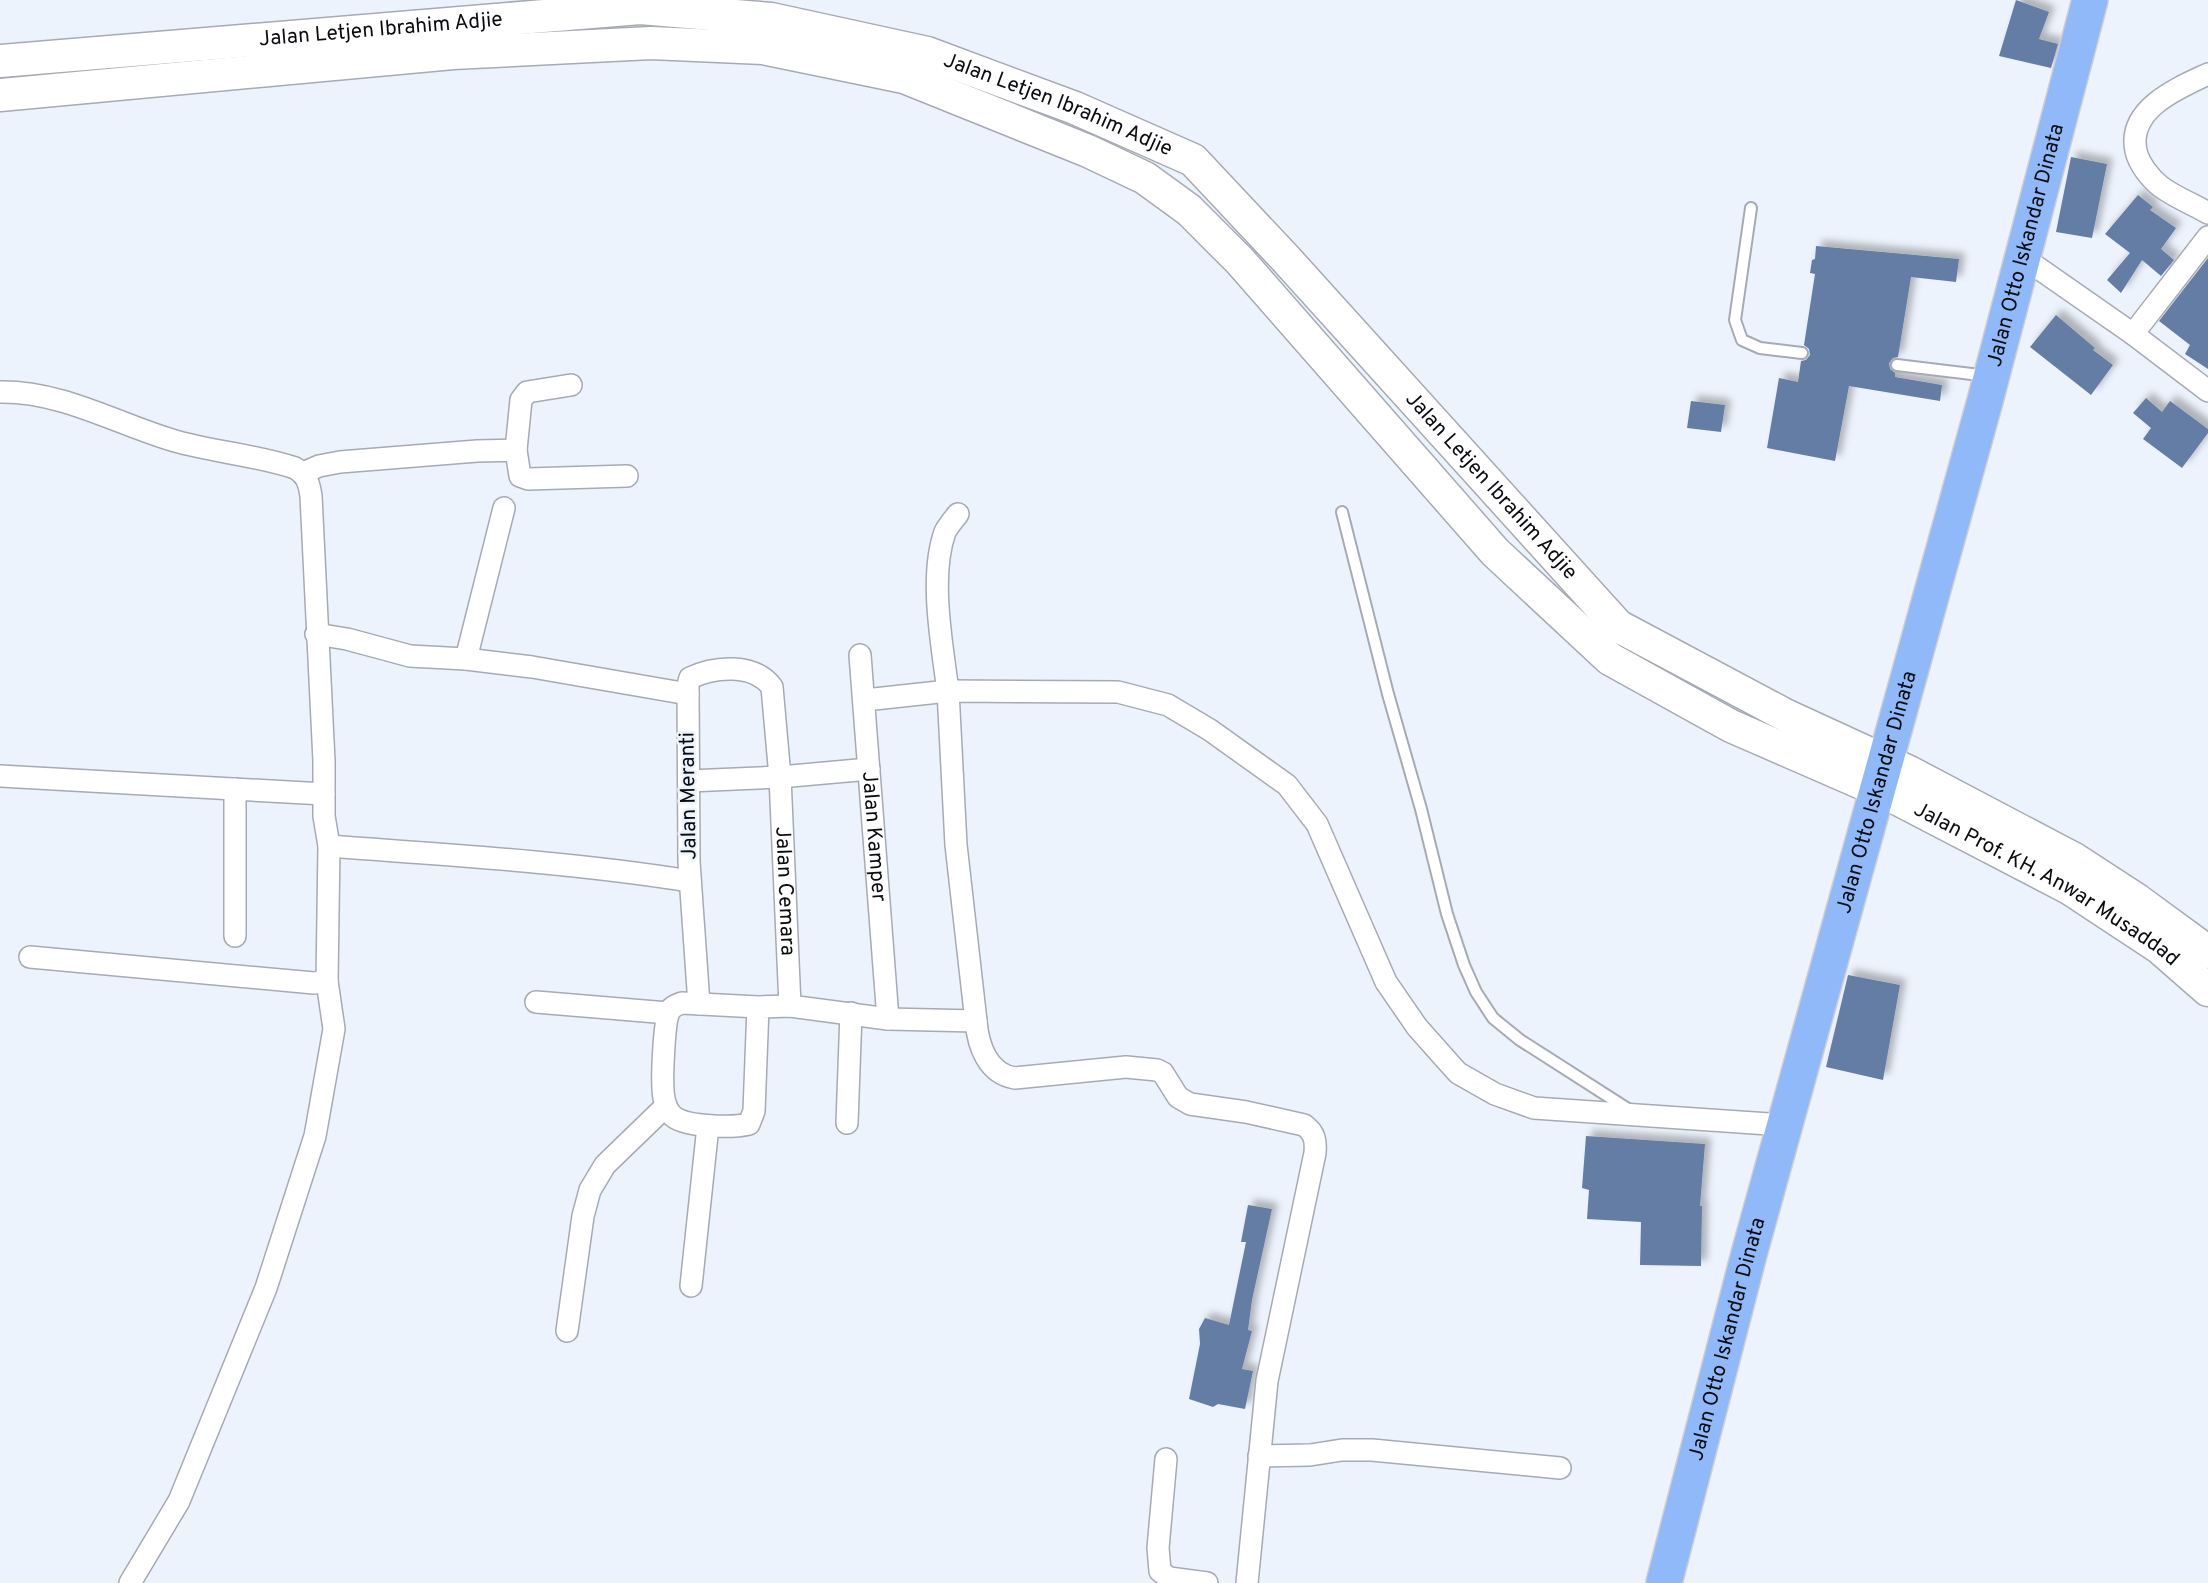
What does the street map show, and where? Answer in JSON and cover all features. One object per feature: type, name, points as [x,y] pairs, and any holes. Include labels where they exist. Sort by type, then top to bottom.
[{"type":"main road","name":"Jalan Otto Iskandar Dinata","points":[[1664,1583],[1746,1267],[1991,376],[2090,0]]},
{"type":"street","name":"Jalan Letjen Ibrahim Adjie","points":[[0,61],[640,8],[771,19],[914,50],[1075,108],[1193,160],[1286,258],[1619,626],[1787,716],[1880,776]]},
{"type":"street","name":"Jalan Letjen Ibrahim Adjie","points":[[0,96],[453,53],[651,43],[764,48],[904,77],[1088,151],[1145,178],[1189,210],[1240,261],[1496,552],[1610,659],[1731,726],[1880,776]]},
{"type":"street","points":[[2208,74],[2156,103],[2140,120],[2134,139],[2139,161],[2160,187],[2208,213]]},
{"type":"street","points":[[2133,334],[2208,237]]},
{"type":"street","points":[[2021,256],[2208,390]]},
{"type":"street","points":[[572,385],[527,392],[521,400],[516,450],[520,476],[528,479],[627,476]]},
{"type":"street","points":[[0,392],[18,392],[58,399],[175,441],[280,463],[303,473],[309,482],[311,496],[326,832],[329,846],[327,981],[334,1029],[315,1136],[266,1288],[179,1501],[130,1583]]},
{"type":"street","points":[[303,473],[319,466],[340,462],[516,450]]},
{"type":"street","points":[[466,659],[504,508]]},
{"type":"street","points":[[958,514],[946,529],[941,548],[937,593],[948,691],[956,845],[977,1035],[984,1053],[995,1071],[1015,1078],[1126,1067],[1157,1070],[1163,1073],[1178,1097],[1190,1104],[1246,1112],[1304,1125],[1311,1130],[1316,1141],[1267,1381],[1247,1583]]},
{"type":"street","points":[[316,634],[347,639],[410,656],[466,659],[596,677],[688,694]]},
{"type":"street","name":"Jalan Kamper","points":[[860,655],[888,1019]]},
{"type":"street","name":"Jalan Cemara","points":[[688,694],[690,678],[710,671],[754,671],[772,687],[780,777],[790,1006]]},
{"type":"street","points":[[864,700],[948,691],[1118,692],[1168,705],[1210,730],[1287,785],[1317,824],[1386,982],[1417,1027],[1458,1073],[1495,1094],[1534,1108],[1769,1124],[1784,1129]]},
{"type":"street","name":"Jalan Meranti","points":[[688,694],[690,881],[699,1004]]},
{"type":"street","points":[[689,781],[869,769]]},
{"type":"street","name":"Jalan Prof. KH. Anwar Musaddad","points":[[2208,953],[2137,900],[2074,859],[1909,772],[1880,776],[1894,797],[2069,888],[2160,948],[2208,990]]},
{"type":"street","points":[[0,776],[324,793]]},
{"type":"street","points":[[234,936],[235,789]]},
{"type":"street","points":[[329,846],[646,874],[690,881]]},
{"type":"street","points":[[30,957],[314,983],[327,981]]},
{"type":"street","points":[[536,1002],[668,1013]]},
{"type":"street","points":[[758,1007],[754,1111],[749,1124],[737,1127],[708,1126],[675,1118],[666,1106],[663,1095],[663,1062],[668,1013],[682,1003],[790,1006],[888,1019],[976,1021]]},
{"type":"street","points":[[847,1123],[851,1013]]},
{"type":"street","points":[[567,1331],[583,1216],[590,1190],[605,1165],[666,1106]]},
{"type":"street","points":[[691,1286],[708,1126]]},
{"type":"street","points":[[1259,1456],[1372,1450],[1560,1468]]},
{"type":"street","points":[[1166,1459],[1158,1548],[1160,1571],[1169,1578],[1207,1583]]},
{"type":"lane","points":[[1751,208],[1735,320],[1741,340],[1760,348],[1802,353]]},
{"type":"lane","points":[[1897,365],[1991,376]]},
{"type":"lane","points":[[1342,512],[1388,694],[1422,809],[1447,914],[1476,992],[1493,1017],[1520,1040],[1640,1115]]},
{"type":"building","points":[[2016,0],[2049,12],[2039,39],[2058,44],[2051,68],[1999,56]]},
{"type":"building","points":[[2071,157],[2107,164],[2092,238],[2056,232]]},
{"type":"building","points":[[2138,195],[2153,207],[2150,210],[2176,228],[2161,249],[2174,260],[2161,276],[2142,260],[2121,293],[2107,280],[2130,253],[2105,234]]},
{"type":"building","points":[[1816,246],[1959,259],[1956,282],[1911,277],[1898,357],[1889,363],[1895,377],[1942,385],[1940,401],[1849,386],[1835,461],[1767,448],[1779,378],[1798,382],[1801,361],[1810,355],[1809,349],[1804,345],[1815,274],[1810,273]]},
{"type":"building","points":[[2208,258],[2208,369],[2185,354],[2190,345],[2159,321]]},
{"type":"building","points":[[2056,315],[2113,365],[2091,395],[2030,347]]},
{"type":"building","points":[[2146,398],[2162,412],[2170,401],[2208,429],[2208,433],[2182,468],[2143,439],[2151,428],[2133,413]]},
{"type":"building","points":[[1691,401],[1725,405],[1721,432],[1687,428]]},
{"type":"building","points":[[1848,975],[1900,985],[1883,1080],[1826,1067]]},
{"type":"building","points":[[1586,1136],[1705,1144],[1700,1206],[1701,1266],[1640,1265],[1641,1222],[1587,1219],[1589,1190],[1582,1188]]},
{"type":"building","points":[[1248,1205],[1272,1209],[1252,1300],[1248,1330],[1252,1331],[1242,1369],[1253,1371],[1245,1409],[1218,1404],[1213,1407],[1189,1399],[1200,1344],[1199,1329],[1205,1318],[1229,1325],[1246,1242],[1241,1242]]}]
